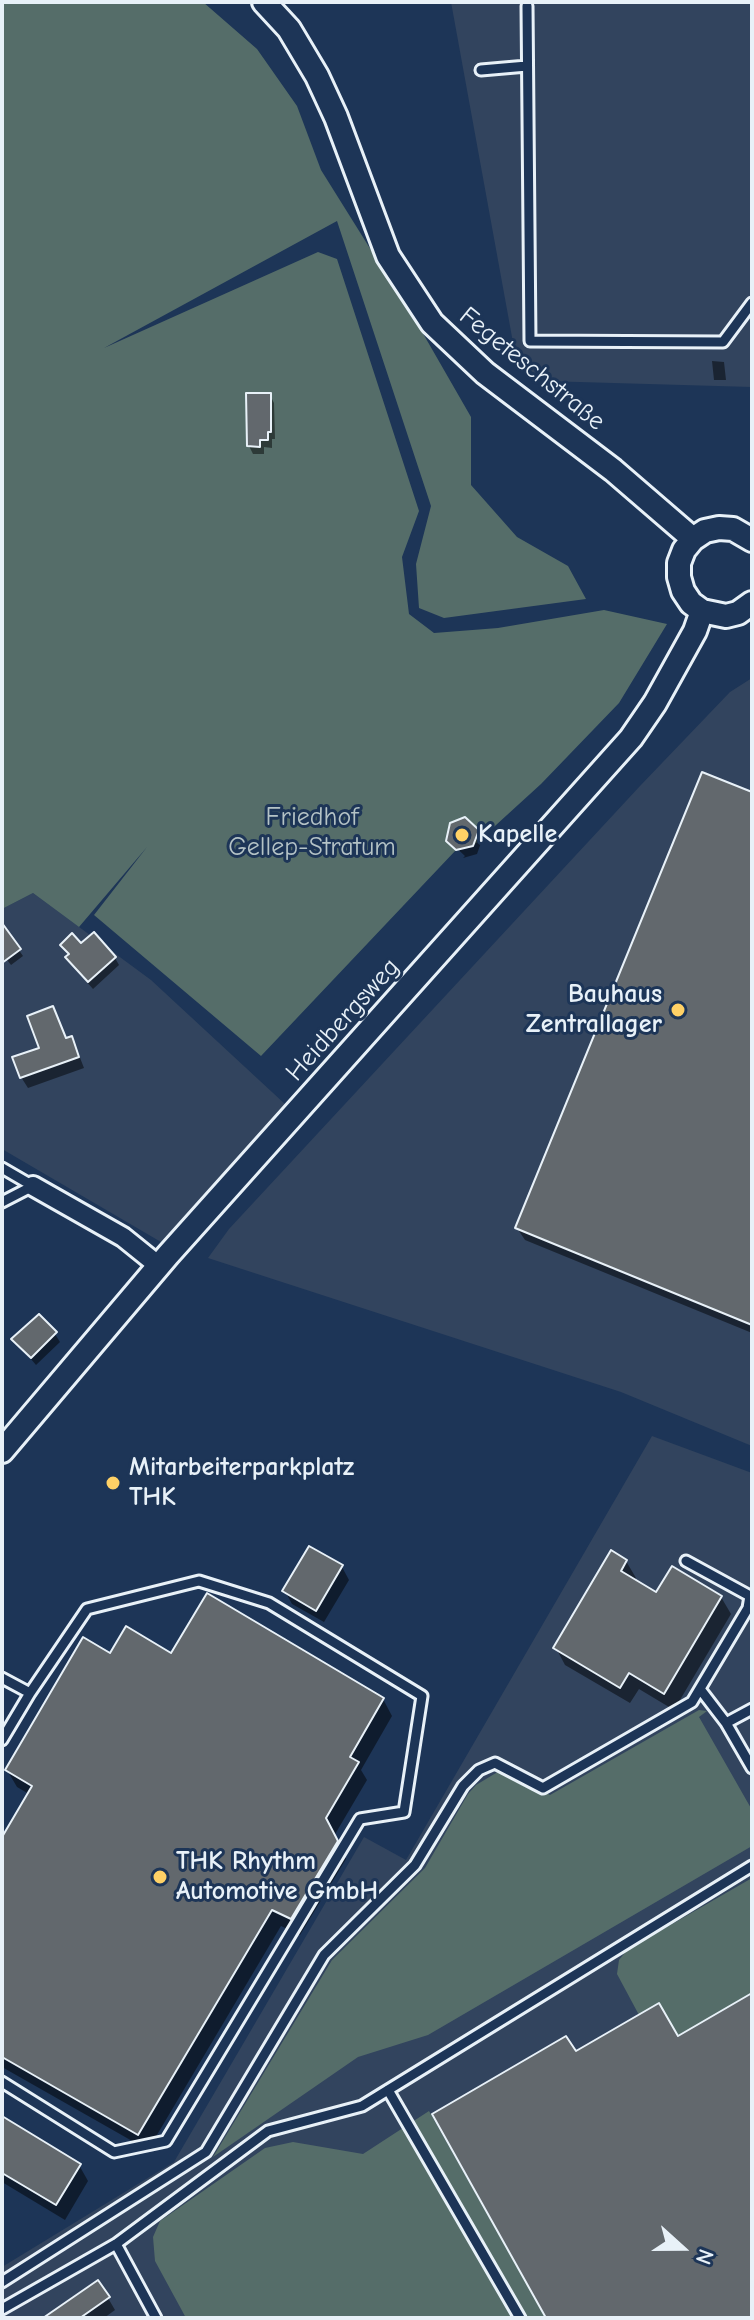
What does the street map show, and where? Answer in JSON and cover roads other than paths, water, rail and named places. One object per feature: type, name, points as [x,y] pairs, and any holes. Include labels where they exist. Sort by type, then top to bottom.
[{"type":"street","name":"Fegeteschstraße","points":[[264,2],[289,29],[317,76],[336,117],[388,256],[432,323],[485,373],[613,470],[693,539]]},
{"type":"street","points":[[752,540],[733,529],[705,531],[684,550],[679,563],[683,591],[691,603],[702,611],[726,616],[738,613],[752,603]]},
{"type":"street","name":"Heidbergsweg","points":[[2,1451],[159,1266],[631,738],[655,703],[695,631],[702,611]]},
{"type":"street","points":[[33,1186],[123,1237],[159,1266]]},
{"type":"lane","points":[[527,6],[530,341],[723,342],[752,303]]},
{"type":"lane","points":[[481,70],[527,66]]},
{"type":"lane","points":[[2,1168],[33,1186]]},
{"type":"lane","points":[[2,1202],[33,1186]]},
{"type":"lane","points":[[2,2282],[206,2152],[324,1955],[415,1865],[463,1786],[479,1770],[495,1763],[543,1788],[692,1702],[748,1608],[750,1596],[686,1561]]},
{"type":"lane","points":[[2,1740],[87,1609],[199,1581],[269,1603],[422,1696],[404,1812],[360,1819],[166,2141],[114,2152],[2,2082]]},
{"type":"lane","points":[[2,1678],[30,1693]]},
{"type":"lane","points":[[700,1689],[726,1723],[752,1768]]},
{"type":"lane","points":[[726,1723],[752,1709]]},
{"type":"lane","points":[[2,2309],[116,2244],[268,2131],[362,2106],[752,1866]]},
{"type":"lane","points":[[388,2090],[520,2318]]},
{"type":"lane","points":[[116,2244],[156,2318]]},
{"type":"place","name":"Kapelle","points":[[462,835]]},
{"type":"place","name":"Bauhaus Zentrallager","points":[[678,1010]]},
{"type":"place","name":"Mitarbeiterparkplatz THK","points":[[113,1483]]},
{"type":"place","name":"THK Rhythm Automotive GmbH","points":[[160,1877]]},
{"type":"park label","name":"Friedhof Gellep-Stratum","points":[[312,833]]}]
